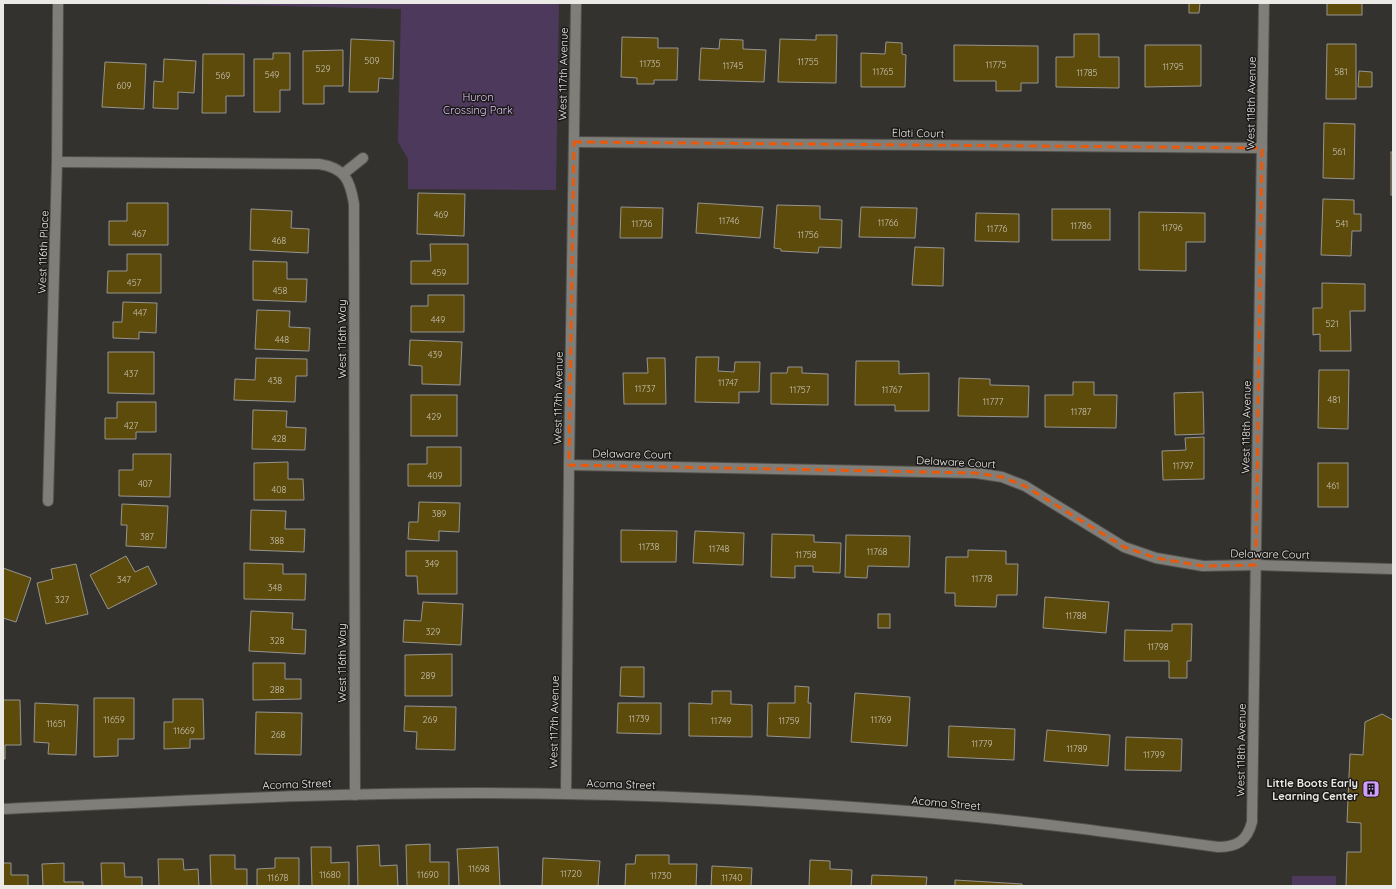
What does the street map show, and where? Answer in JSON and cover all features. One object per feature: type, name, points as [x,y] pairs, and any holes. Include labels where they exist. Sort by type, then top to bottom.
[{"type":"street","name":"West 116th Place","points":[[48,501],[57,162],[58,3]]},
{"type":"street","name":"West 117th Avenue","points":[[566,794],[576,3]]},
{"type":"street","name":"West 118th Avenue","points":[[1237,844],[1244,839],[1250,831],[1252,822],[1264,3]]},
{"type":"street","name":"Elati Court","points":[[574,142],[1262,148]]},
{"type":"street","points":[[57,162],[319,164],[336,169],[343,174],[363,158]]},
{"type":"street","name":"West 116th Way","points":[[343,174],[348,180],[354,204],[354,794]]},
{"type":"street","name":"Delaware Court","points":[[569,465],[976,473],[1002,477],[1025,486],[1124,547],[1156,558],[1203,566],[1256,565],[1393,569]]},
{"type":"street","name":"Acoma Street","points":[[3,809],[206,799],[354,794],[566,794],[792,804],[926,813],[1026,823],[1218,847],[1228,847],[1237,844]]},
{"type":"highlighted area","points":[[574,142],[1262,148],[1256,565],[1203,566],[1156,558],[1124,547],[1025,486],[1002,477],[976,473],[569,465]]},
{"type":"green space","name":"Huron Crossing Park","points":[[201,3],[559,3],[556,190],[408,189],[408,159],[398,142],[401,9]]},
{"type":"green space","points":[[1292,876],[1336,876],[1336,886],[1292,886]]},
{"type":"building","points":[[1189,3],[1200,3],[1199,13],[1189,13]]},
{"type":"building","points":[[1327,3],[1362,3],[1362,15],[1327,15]]},
{"type":"building","points":[[1074,34],[1099,34],[1099,57],[1119,57],[1119,88],[1056,87],[1056,57],[1074,57]]},
{"type":"building","points":[[816,35],[837,35],[836,83],[778,82],[780,39],[816,40]]},
{"type":"building","points":[[622,37],[658,38],[658,48],[678,48],[677,80],[654,80],[654,84],[637,84],[637,78],[621,77]]},
{"type":"building","points":[[351,39],[394,41],[393,79],[379,78],[378,92],[349,92]]},
{"type":"building","points":[[720,39],[743,40],[743,49],[766,50],[764,82],[699,80],[701,48],[719,49]]},
{"type":"building","points":[[886,42],[902,43],[902,54],[906,55],[905,87],[861,87],[861,53],[885,54]]},
{"type":"building","points":[[1327,44],[1356,44],[1356,99],[1326,99]]},
{"type":"building","points":[[954,45],[1038,46],[1038,83],[1021,83],[1021,91],[996,91],[996,81],[954,81]]},
{"type":"building","points":[[1145,45],[1201,45],[1201,86],[1145,87]]},
{"type":"building","points":[[343,50],[343,86],[324,86],[324,104],[303,104],[303,51]]},
{"type":"building","points":[[273,53],[290,53],[290,90],[280,90],[280,112],[254,112],[254,59],[273,59]]},
{"type":"building","points":[[203,54],[244,54],[244,96],[226,96],[226,113],[202,113]]},
{"type":"building","points":[[164,59],[196,61],[194,93],[178,92],[178,109],[153,108],[154,81],[163,82]]},
{"type":"building","points":[[105,62],[146,64],[144,109],[102,107]]},
{"type":"building","points":[[1359,71],[1372,72],[1372,87],[1358,87]]},
{"type":"building","points":[[1324,123],[1355,124],[1354,179],[1323,178]]},
{"type":"building","points":[[1391,152],[1393,152],[1393,195],[1391,195]]},
{"type":"building","points":[[418,193],[465,194],[464,236],[417,234]]},
{"type":"building","points":[[1323,199],[1354,200],[1354,214],[1361,214],[1361,231],[1352,231],[1351,256],[1321,255]]},
{"type":"building","points":[[127,203],[168,203],[168,245],[109,245],[109,221],[127,221]]},
{"type":"building","points":[[698,203],[763,207],[760,238],[696,233]]},
{"type":"building","points":[[777,205],[820,206],[820,219],[842,220],[841,248],[819,247],[818,253],[781,251],[781,249],[774,248]]},
{"type":"building","points":[[621,207],[663,208],[662,238],[620,238]]},
{"type":"building","points":[[861,207],[917,208],[915,238],[859,237]]},
{"type":"building","points":[[251,209],[292,211],[291,228],[309,229],[308,253],[250,250]]},
{"type":"building","points":[[1052,209],[1110,209],[1110,240],[1052,240]]},
{"type":"building","points":[[1139,212],[1205,213],[1205,242],[1186,242],[1186,271],[1139,270]]},
{"type":"building","points":[[976,213],[1019,214],[1019,242],[975,241]]},
{"type":"building","points":[[430,244],[468,244],[468,284],[411,284],[411,261],[431,261]]},
{"type":"building","points":[[915,247],[944,248],[943,286],[912,285]]},
{"type":"building","points":[[127,254],[161,254],[161,293],[107,293],[108,271],[127,271]]},
{"type":"building","points":[[253,261],[287,262],[287,279],[307,279],[306,302],[253,300]]},
{"type":"building","points":[[1322,283],[1365,284],[1365,311],[1350,311],[1351,351],[1320,351],[1320,334],[1313,335],[1313,308],[1322,308]]},
{"type":"building","points":[[428,295],[464,295],[464,332],[411,332],[411,306],[428,306]]},
{"type":"building","points":[[123,302],[157,303],[156,333],[139,332],[139,339],[113,338],[113,322],[122,322]]},
{"type":"building","points":[[257,310],[290,311],[289,327],[310,328],[309,351],[255,349]]},
{"type":"building","points":[[410,340],[462,342],[460,385],[422,384],[422,366],[409,365]]},
{"type":"building","points":[[108,352],[154,352],[154,394],[108,393]]},
{"type":"building","points":[[696,357],[719,357],[718,371],[734,372],[735,362],[760,362],[759,392],[739,392],[739,403],[695,402]]},
{"type":"building","points":[[256,358],[307,359],[307,376],[296,376],[295,402],[234,400],[235,379],[255,380]]},
{"type":"building","points":[[647,358],[665,358],[666,404],[624,404],[623,373],[648,373]]},
{"type":"building","points":[[856,361],[899,361],[899,374],[929,373],[929,411],[895,411],[895,405],[855,405]]},
{"type":"building","points":[[788,367],[802,367],[802,373],[828,374],[828,405],[771,404],[771,373],[787,373]]},
{"type":"building","points":[[1319,370],[1349,370],[1348,429],[1318,428]]},
{"type":"building","points":[[959,378],[990,379],[990,385],[1029,386],[1028,417],[958,416]]},
{"type":"building","points":[[1073,382],[1094,382],[1094,395],[1117,395],[1116,428],[1045,427],[1045,395],[1073,395]]},
{"type":"building","points":[[1203,392],[1204,434],[1175,435],[1174,393]]},
{"type":"building","points":[[411,395],[457,395],[457,436],[411,436]]},
{"type":"building","points":[[117,402],[156,402],[156,432],[136,432],[136,439],[105,439],[105,418],[117,418]]},
{"type":"building","points":[[253,410],[287,411],[286,427],[306,428],[305,450],[252,449]]},
{"type":"building","points":[[1204,437],[1204,479],[1163,480],[1162,451],[1186,450],[1185,438]]},
{"type":"building","points":[[427,447],[461,447],[461,486],[408,486],[408,464],[427,464]]},
{"type":"building","points":[[133,454],[171,454],[170,497],[119,496],[119,470],[133,470]]},
{"type":"building","points":[[288,462],[288,479],[303,479],[304,500],[254,500],[254,463]]},
{"type":"building","points":[[1318,463],[1348,463],[1348,507],[1318,507]]},
{"type":"building","points":[[419,502],[460,503],[459,532],[439,531],[439,541],[408,539],[409,522],[418,522]]},
{"type":"building","points":[[122,504],[168,506],[166,548],[126,546],[127,525],[121,525]]},
{"type":"building","points":[[251,510],[286,511],[285,529],[305,529],[304,552],[250,550]]},
{"type":"building","points":[[621,530],[677,531],[676,562],[621,562]]},
{"type":"building","points":[[695,531],[744,533],[743,565],[693,563]]},
{"type":"building","points":[[772,534],[814,535],[814,542],[841,543],[840,573],[813,572],[813,566],[795,566],[795,578],[771,577]]},
{"type":"building","points":[[846,535],[910,536],[909,567],[868,566],[867,578],[845,577]]},
{"type":"building","points":[[968,550],[1006,551],[1006,564],[1018,564],[1017,595],[997,595],[996,607],[955,606],[955,593],[945,593],[946,557],[968,557]]},
{"type":"building","points":[[406,551],[457,551],[457,594],[418,594],[417,576],[406,576]]},
{"type":"building","points":[[126,556],[135,572],[148,566],[157,584],[108,609],[90,575]]},
{"type":"building","points":[[244,563],[283,564],[283,574],[306,574],[305,600],[244,599]]},
{"type":"building","points":[[76,564],[88,614],[46,624],[37,583],[53,579],[51,569]]},
{"type":"building","points":[[3,568],[31,578],[16,622],[3,618]]},
{"type":"building","points":[[1045,597],[1109,602],[1106,633],[1043,628]]},
{"type":"building","points":[[423,602],[463,604],[461,645],[403,642],[404,620],[421,621]]},
{"type":"building","points":[[251,611],[293,613],[292,629],[306,630],[305,654],[249,651]]},
{"type":"building","points":[[878,614],[890,614],[890,628],[878,628]]},
{"type":"building","points":[[1172,624],[1192,624],[1191,661],[1187,661],[1187,678],[1169,678],[1169,661],[1124,661],[1125,630],[1172,631]]},
{"type":"building","points":[[452,654],[452,696],[405,696],[405,655]]},
{"type":"building","points":[[253,663],[285,663],[285,679],[301,679],[301,699],[253,700]]},
{"type":"building","points":[[621,667],[644,667],[644,697],[620,696]]},
{"type":"building","points":[[795,686],[809,687],[808,703],[811,703],[810,738],[767,736],[768,703],[795,703]]},
{"type":"building","points":[[712,691],[731,691],[731,704],[752,705],[752,737],[689,736],[689,703],[712,704]]},
{"type":"building","points":[[855,693],[910,697],[907,746],[851,742]]},
{"type":"building","points":[[94,698],[134,698],[134,739],[118,739],[118,756],[94,757]]},
{"type":"building","points":[[173,699],[203,699],[204,739],[190,739],[190,748],[164,749],[164,722],[173,722]]},
{"type":"building","points":[[3,700],[20,700],[21,745],[5,745],[5,759],[3,759]]},
{"type":"building","points":[[35,703],[78,705],[76,755],[48,754],[49,743],[34,742]]},
{"type":"building","points":[[618,703],[661,703],[661,734],[617,733]]},
{"type":"building","points":[[405,706],[456,707],[455,750],[416,749],[417,732],[404,731]]},
{"type":"building","points":[[256,712],[302,713],[301,755],[255,754]]},
{"type":"building","name":"Little Boots Early Learning Center","points":[[1382,714],[1393,720],[1393,886],[1346,886],[1347,852],[1361,852],[1361,823],[1347,822],[1350,754],[1363,755],[1365,722]]},
{"type":"building","points":[[949,726],[1015,729],[1014,760],[948,757]]},
{"type":"building","points":[[1047,730],[1110,735],[1108,766],[1044,761]]},
{"type":"building","points":[[1126,737],[1182,739],[1181,771],[1125,770]]},
{"type":"building","points":[[430,844],[430,862],[449,862],[449,886],[407,886],[406,845]]},
{"type":"building","points":[[379,845],[380,866],[397,865],[398,886],[358,886],[357,846]]},
{"type":"building","points":[[311,847],[331,847],[331,863],[349,862],[349,886],[312,886]]},
{"type":"building","points":[[498,847],[500,886],[459,886],[457,849]]},
{"type":"building","points":[[210,855],[235,855],[235,869],[247,869],[247,886],[211,886]]},
{"type":"building","points":[[636,855],[669,855],[669,864],[697,864],[696,886],[625,886],[626,864],[635,864]]},
{"type":"building","points":[[275,858],[299,858],[299,886],[257,886],[257,869],[275,868]]},
{"type":"building","points":[[543,858],[600,861],[598,886],[542,886]]},
{"type":"building","points":[[158,859],[183,859],[184,870],[198,869],[199,886],[159,886]]},
{"type":"building","points":[[810,860],[830,861],[830,869],[852,870],[851,886],[809,886]]},
{"type":"building","points":[[3,863],[11,863],[11,875],[28,875],[28,886],[3,886]]},
{"type":"building","points":[[64,863],[64,882],[83,882],[83,886],[43,886],[42,864]]},
{"type":"building","points":[[101,863],[124,863],[125,877],[142,877],[142,886],[102,886]]},
{"type":"building","points":[[712,866],[752,868],[751,886],[711,886]]},
{"type":"building","points":[[872,875],[927,877],[926,886],[871,886]]},
{"type":"building","points":[[955,880],[1022,884],[1022,886],[955,886]]},
{"type":"place","name":"Little Boots Early Learning Center","points":[[1371,789]]}]
